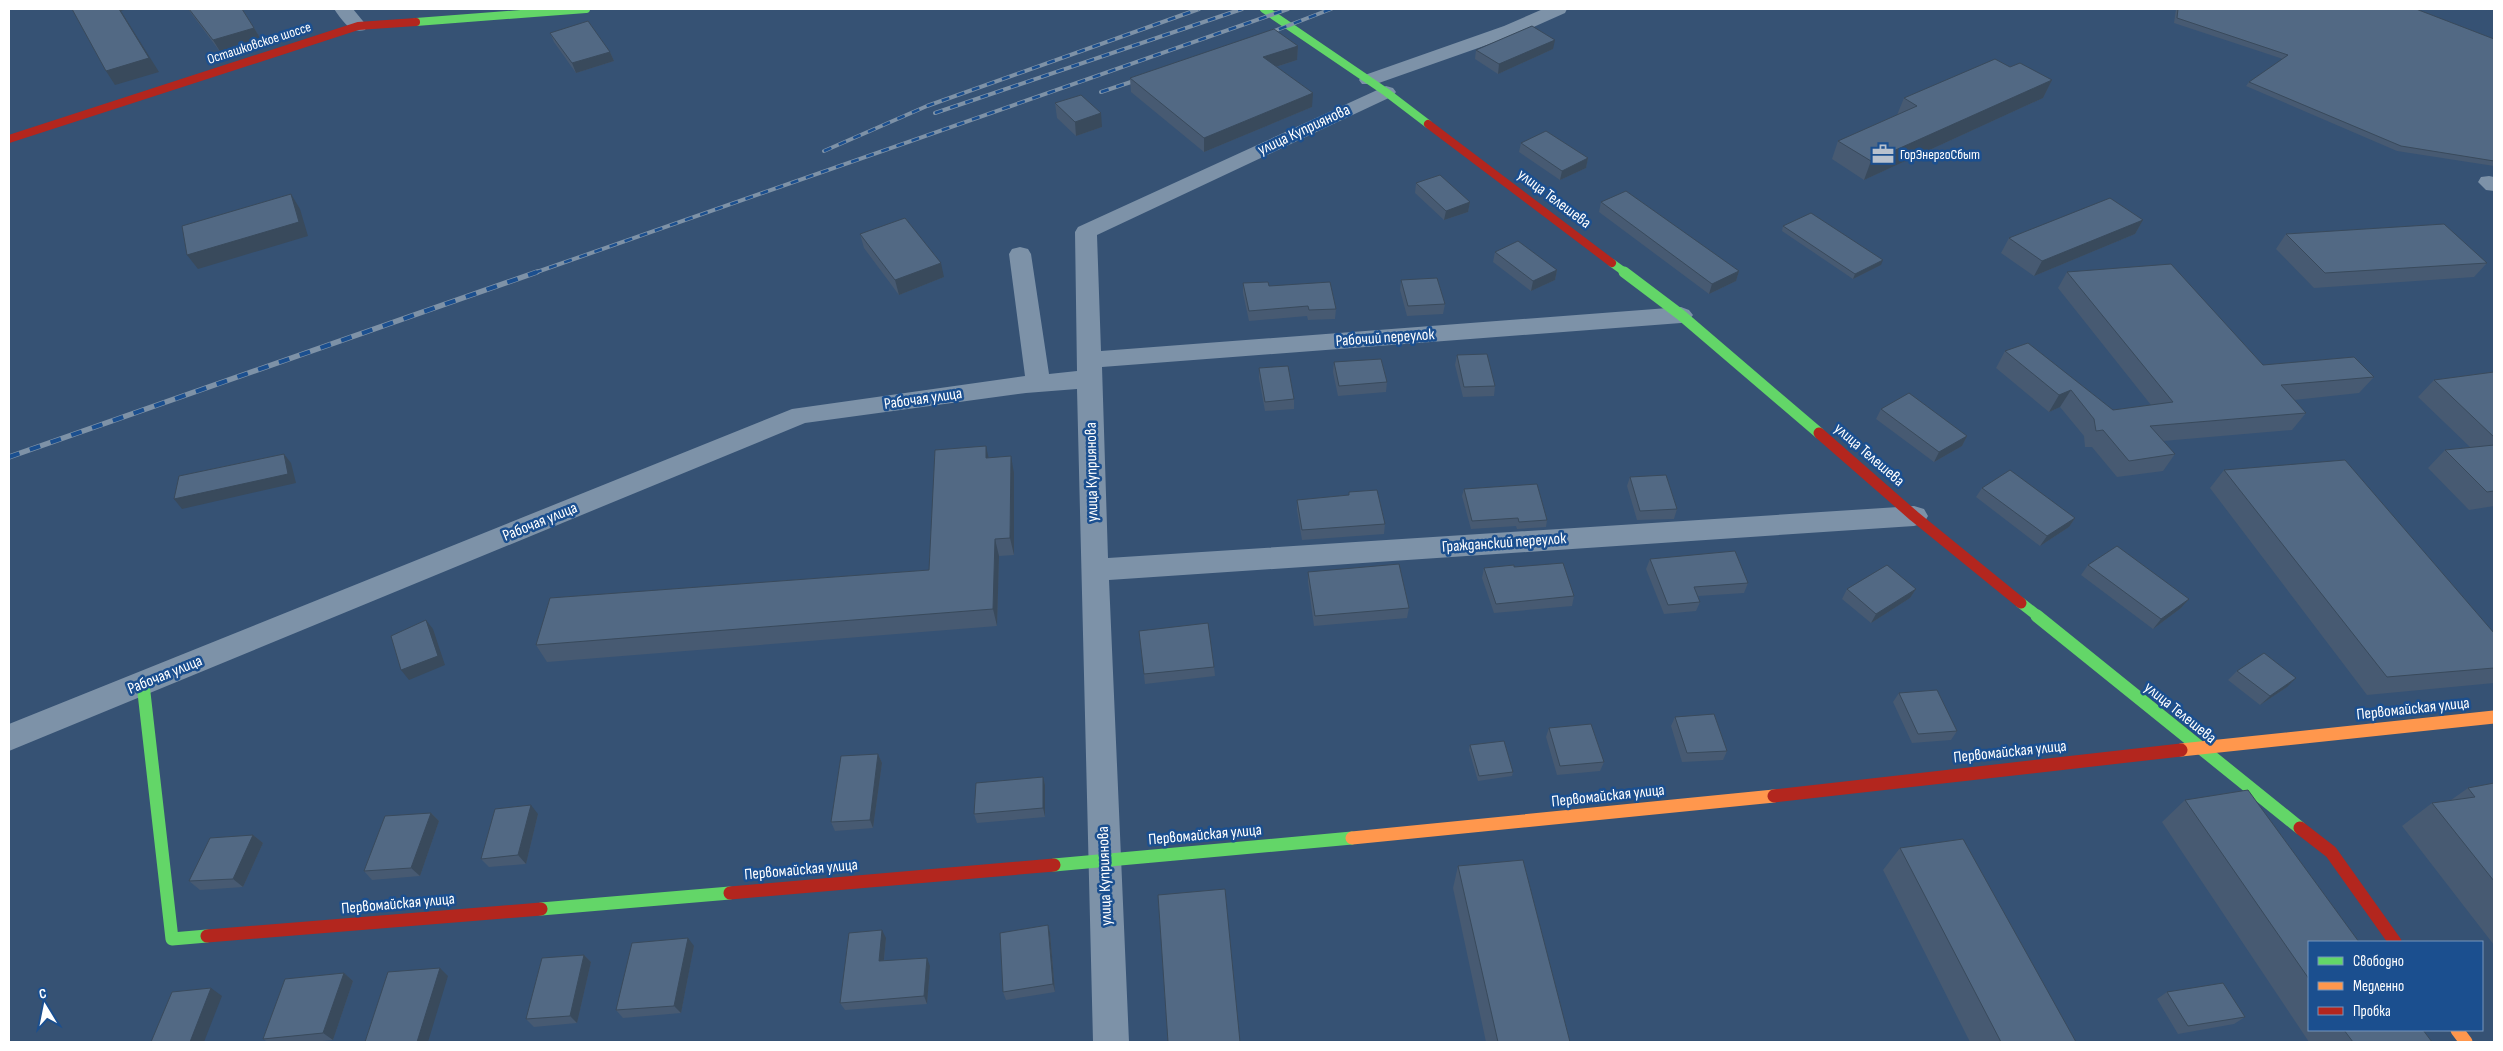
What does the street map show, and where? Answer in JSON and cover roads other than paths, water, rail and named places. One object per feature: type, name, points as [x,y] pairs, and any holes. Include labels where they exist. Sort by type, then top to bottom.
[{"type":"street","points":[[343,9],[358,26]]},
{"type":"street","name":"Осташковское шоссе","points":[[9,139],[358,26],[586,9]]},
{"type":"street","name":"улица Телешева","points":[[1264,9],[1377,86],[1680,315],[1914,516],[2197,748],[2331,852],[2394,941]]},
{"type":"street","points":[[1377,86],[1558,9]]},
{"type":"street","name":"улица Куприянова","points":[[1111,1042],[1094,570],[1086,232],[1377,86]]},
{"type":"street","points":[[1020,254],[1038,383]]},
{"type":"street","name":"Рабочий переулок","points":[[1090,370],[1680,315]]},
{"type":"street","name":"Рабочая улица","points":[[9,738],[801,415],[1038,383],[1090,370]]},
{"type":"street","name":"Гражданский переулок","points":[[1094,570],[1914,516]]},
{"type":"street","name":"Первомайская улица","points":[[143,684],[172,940],[1104,861],[1667,807],[2494,717]]},
{"type":"street","points":[[2458,1031],[2466,1042]]},
{"type":"railway","points":[[824,151],[927,106],[1199,9]]},
{"type":"railway","points":[[935,113],[1242,9]]},
{"type":"railway","points":[[534,273],[1288,9]]},
{"type":"railway","points":[[1264,35],[1331,9]]},
{"type":"railway","points":[[1101,92],[1143,78]]},
{"type":"railway","points":[[9,457],[537,272]]},
{"type":"place","name":"ГорЭнергоСбыт","points":[[1883,154]]}]
